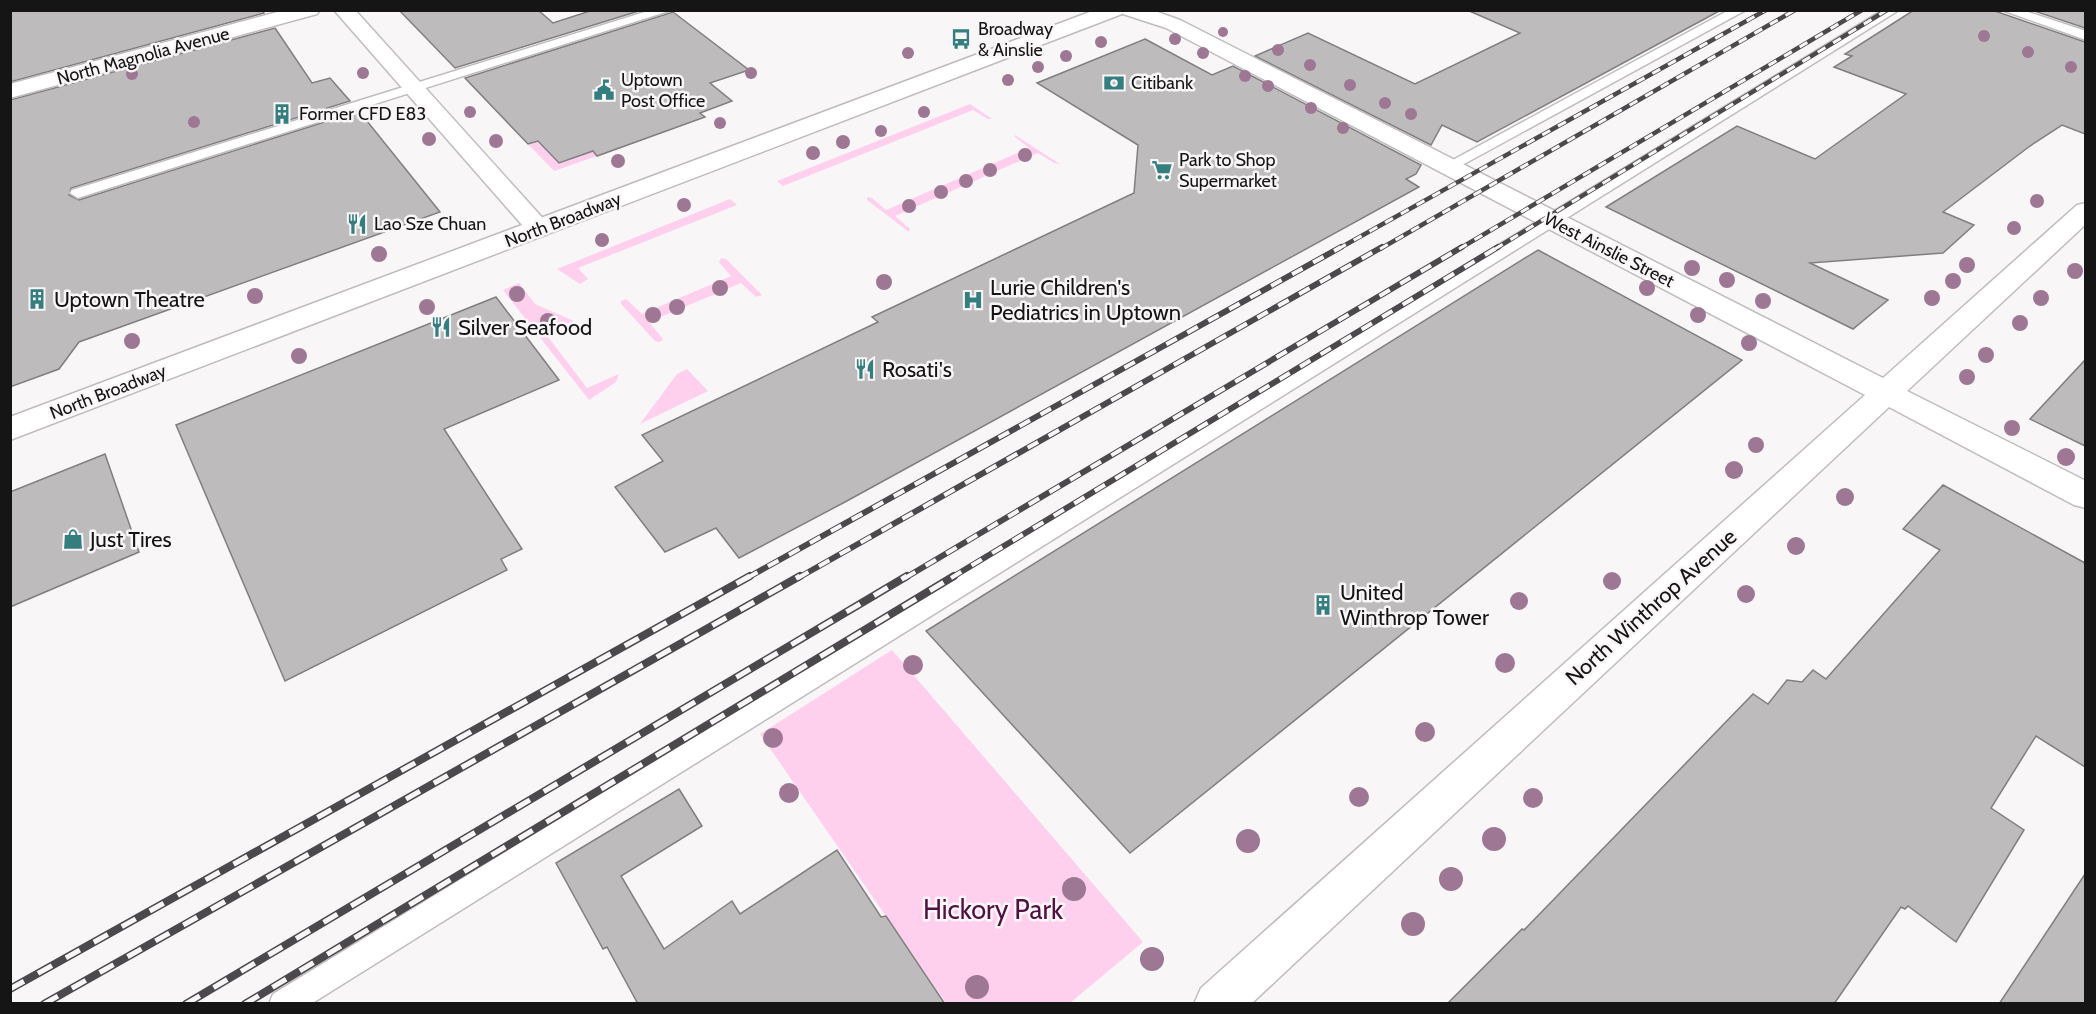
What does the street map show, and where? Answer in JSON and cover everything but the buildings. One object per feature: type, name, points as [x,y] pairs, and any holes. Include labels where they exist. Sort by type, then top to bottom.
[{"type":"street","name":"North Magnolia Avenue","points":[[10,91],[310,10]]},
{"type":"street","points":[[344,10],[539,229]]},
{"type":"street","name":"North Broadway","points":[[10,429],[1115,10]]},
{"type":"street","name":"West Ainslie Street","points":[[1130,10],[1173,24],[2085,496]]},
{"type":"street","name":"North Winthrop Avenue","points":[[1217,1004],[2085,210]]},
{"type":"lane","points":[[78,194],[666,10]]},
{"type":"lane","points":[[1448,167],[1740,10]]},
{"type":"lane","points":[[283,1004],[1893,10]]},
{"type":"lane","points":[[2008,10],[2085,36]]},
{"type":"green space","points":[[970,104],[992,119],[973,110],[783,186],[777,181]]},
{"type":"green space","points":[[1015,135],[1060,164],[1038,153],[895,216],[910,229],[909,232],[867,200],[867,197],[872,198],[886,210],[1029,148]]},
{"type":"green space","points":[[538,141],[560,163],[593,151],[597,156],[554,171],[528,144]]},
{"type":"green space","points":[[730,199],[737,205],[578,268],[588,279],[580,284],[557,269]]},
{"type":"green space","points":[[721,258],[726,259],[762,295],[756,297],[741,283],[649,322],[663,340],[659,342],[655,341],[621,304],[621,301],[626,299],[642,314],[731,276],[719,262]]},
{"type":"green space","points":[[519,283],[535,304],[574,321],[545,333],[587,388],[619,374],[616,382],[589,400],[503,290]]},
{"type":"green space","points":[[687,369],[708,391],[640,424],[677,374]]},
{"type":"green space","name":"Hickory Park","points":[[892,650],[1143,942],[1070,1003],[946,1003],[760,734]]},
{"type":"railway","points":[[1338,249],[1766,10]]},
{"type":"railway","points":[[1380,249],[1795,10]]},
{"type":"railway","points":[[1459,249],[1862,10]]},
{"type":"railway","points":[[1495,249],[1887,10]]},
{"type":"railway","points":[[747,578],[1341,247]]},
{"type":"railway","points":[[798,578],[1382,247]]},
{"type":"railway","points":[[905,578],[1462,247]]},
{"type":"railway","points":[[951,578],[1498,247]]},
{"type":"railway","points":[[10,989],[750,576]]},
{"type":"railway","points":[[44,1004],[800,576]]},
{"type":"railway","points":[[186,1004],[907,576]]},
{"type":"railway","points":[[245,1004],[954,576]]},
{"type":"place","name":"Broadway & Ainslie","points":[[961,39]]},
{"type":"place","name":"Citibank","points":[[1114,83]]},
{"type":"place","name":"Uptown Post Office","points":[[604,90]]},
{"type":"place","name":"Former CFD E83","points":[[282,114]]},
{"type":"place","name":"Park to Shop Supermarket","points":[[1162,170]]},
{"type":"place","name":"Lao Sze Chuan","points":[[357,224]]},
{"type":"place","name":"Uptown Theatre","points":[[37,299]]},
{"type":"place","name":"Lurie Children's Pediatrics in Uptown","points":[[973,300]]},
{"type":"place","name":"Silver Seafood","points":[[441,327]]},
{"type":"place","name":"Rosati's","points":[[865,369]]},
{"type":"place","name":"Just Tires","points":[[73,539]]},
{"type":"place","name":"United Winthrop Tower","points":[[1323,605]]}]
